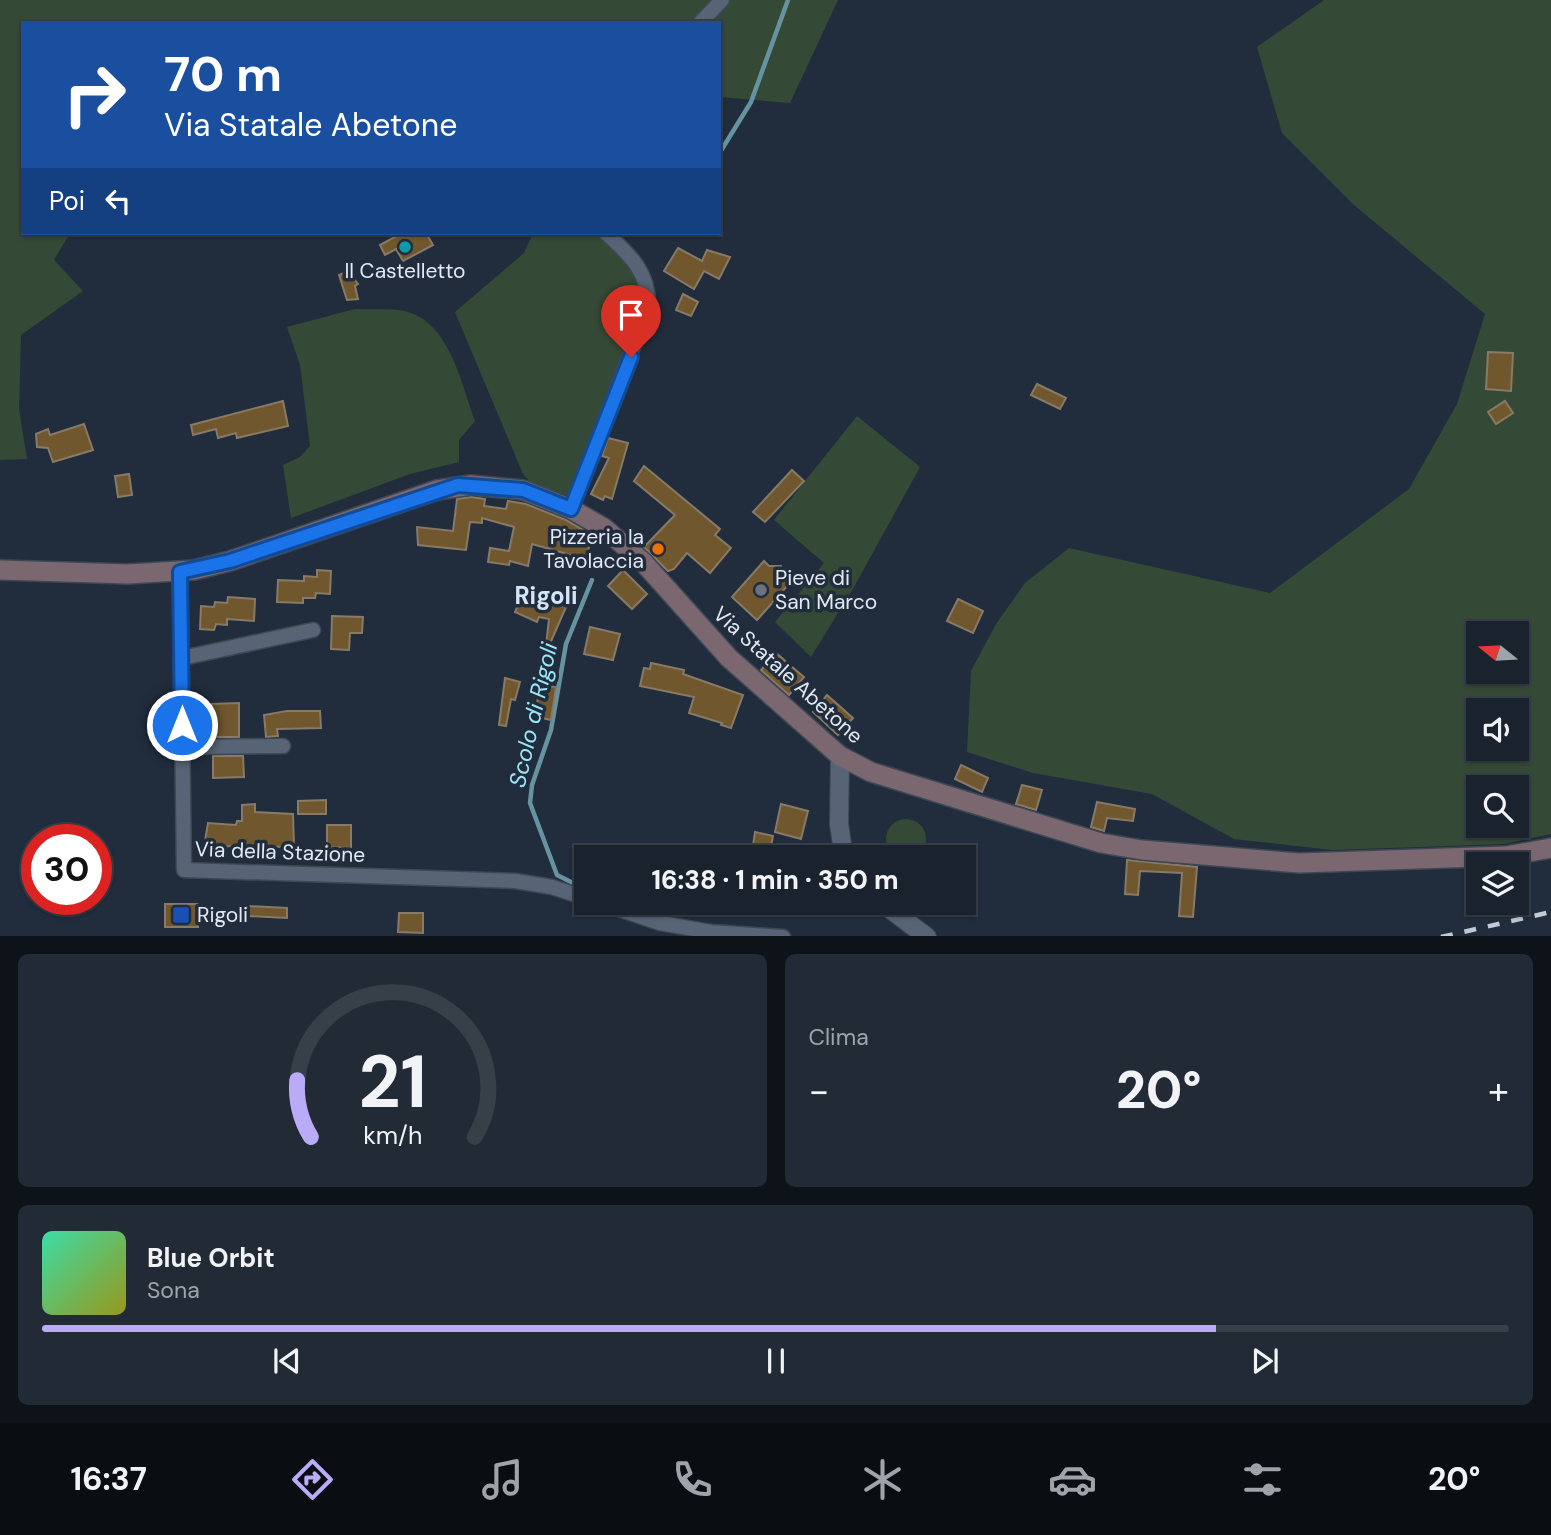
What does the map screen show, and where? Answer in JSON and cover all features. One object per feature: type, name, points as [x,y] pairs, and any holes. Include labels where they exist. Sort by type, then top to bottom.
[{"type":"main road","name":"Via Statale Abetone","points":[[0,569],[128,574],[180,572],[230,561],[458,485],[523,490],[571,509],[622,542],[729,658],[840,756],[871,772],[1101,843],[1142,850],[1300,863],[1506,856],[1551,848]]},
{"type":"street","points":[[703,21],[722,0]]},
{"type":"street","points":[[571,509],[648,308],[649,291],[644,274],[608,235]]},
{"type":"street","name":"Via della Stazione","points":[[180,572],[184,870],[515,881],[552,887],[574,894]]},
{"type":"street","points":[[182,658],[313,630]]},
{"type":"street","points":[[183,747],[283,746]]},
{"type":"street","points":[[840,756],[839,824],[842,845]]},
{"type":"street","points":[[636,915],[660,923],[711,932],[783,936]]},
{"type":"street","points":[[898,915],[927,936]]},
{"type":"green space","points":[[0,0],[838,0],[790,103],[721,97],[721,21],[21,21],[21,235],[69,235],[54,260],[83,291],[21,335],[19,409],[27,459],[0,460]]},
{"type":"green space","points":[[1324,0],[1551,0],[1551,834],[1504,844],[1332,850],[1234,839],[1152,794],[1033,773],[967,752],[971,671],[996,624],[1025,583],[1069,548],[1270,593],[1409,489],[1457,404],[1485,314],[1354,205],[1282,133],[1257,47]]},
{"type":"green space","points":[[532,235],[596,235],[637,271],[640,307],[569,496],[531,483],[523,474],[455,312],[524,253]]},
{"type":"green space","points":[[355,309],[404,311],[420,317],[433,327],[452,356],[475,421],[459,440],[459,462],[410,474],[291,518],[283,465],[300,457],[310,446],[300,365],[287,327]]},
{"type":"green space","points":[[857,416],[920,467],[854,587],[811,657],[775,622],[824,563],[774,520]]},
{"type":"green space","points":[[898,820],[914,820],[925,831],[925,845],[887,845],[887,831]]},
{"type":"building","name":"Il Castelletto","points":[[398,235],[427,235],[433,245],[403,261],[396,249],[385,255],[380,245]]},
{"type":"building","points":[[678,248],[702,261],[707,250],[730,257],[719,279],[704,271],[694,289],[664,271]]},
{"type":"building","points":[[348,271],[358,284],[355,286],[358,299],[347,300],[339,275]]},
{"type":"building","points":[[683,294],[698,302],[691,316],[676,310]]},
{"type":"building","points":[[1488,352],[1513,353],[1511,391],[1486,389]]},
{"type":"building","points":[[1037,384],[1066,398],[1060,409],[1031,395]]},
{"type":"building","points":[[283,401],[288,426],[237,438],[236,433],[218,438],[216,429],[193,435],[191,425]]},
{"type":"building","points":[[1505,401],[1513,413],[1496,424],[1488,412]]},
{"type":"building","points":[[84,424],[93,450],[53,462],[48,448],[37,447],[36,434],[48,429],[50,435]]},
{"type":"building","points":[[608,438],[628,443],[612,499],[605,496],[603,500],[591,494],[609,458],[602,456]]},
{"type":"building","points":[[644,466],[720,529],[715,535],[731,548],[710,573],[687,553],[674,569],[668,571],[644,547],[675,515],[634,481]]},
{"type":"building","points":[[792,470],[804,481],[765,522],[753,512]]},
{"type":"building","points":[[129,474],[132,495],[118,497],[115,476]]},
{"type":"building","points":[[457,499],[485,499],[484,506],[506,509],[508,501],[526,504],[566,520],[593,536],[585,559],[532,544],[528,566],[510,561],[509,565],[488,562],[490,548],[509,551],[514,527],[482,518],[482,523],[470,522],[466,550],[418,545],[417,527],[453,531]]},
{"type":"building","name":"Pieve di San Marco","points":[[764,561],[769,566],[781,566],[784,579],[789,584],[757,620],[732,597]]},
{"type":"building","points":[[317,570],[331,571],[330,594],[316,593],[315,598],[303,598],[303,603],[277,602],[278,580],[304,581],[304,576],[317,577]]},
{"type":"building","points":[[623,570],[647,594],[632,609],[608,586]]},
{"type":"building","points":[[525,589],[566,607],[549,646],[546,645],[549,619],[539,617],[537,622],[515,612]]},
{"type":"building","points":[[228,597],[255,599],[254,621],[227,619],[227,625],[216,624],[214,630],[200,629],[201,606],[214,607],[215,602],[227,603]]},
{"type":"building","points":[[958,599],[983,611],[973,633],[947,621]]},
{"type":"building","points":[[332,616],[363,617],[362,633],[350,633],[349,650],[331,649]]},
{"type":"building","points":[[590,627],[620,634],[613,660],[584,654]]},
{"type":"building","points":[[776,653],[804,677],[789,695],[761,670]]},
{"type":"building","points":[[651,663],[684,670],[683,674],[743,695],[731,728],[689,713],[694,697],[640,686],[644,668],[650,669]]},
{"type":"building","points":[[505,678],[520,682],[515,700],[511,699],[506,726],[499,725]]},
{"type":"building","points":[[540,685],[556,687],[551,720],[541,718],[542,705],[537,704]]},
{"type":"building","points":[[827,695],[853,718],[838,735],[813,712]]},
{"type":"building","points":[[239,703],[239,737],[213,737],[211,704]]},
{"type":"building","points":[[287,711],[320,711],[321,728],[277,729],[278,736],[266,737],[264,715]]},
{"type":"building","points":[[213,756],[243,756],[244,777],[213,778]]},
{"type":"building","points":[[961,765],[988,778],[982,792],[955,779]]},
{"type":"building","points":[[1022,785],[1042,790],[1036,810],[1016,804]]},
{"type":"building","points":[[326,800],[326,814],[298,814],[298,801]]},
{"type":"building","points":[[1097,802],[1135,809],[1133,821],[1107,818],[1104,831],[1091,827]]},
{"type":"building","points":[[255,804],[255,812],[293,814],[294,847],[204,846],[208,823],[236,825],[237,821],[242,821],[242,805]]},
{"type":"building","points":[[781,804],[808,811],[801,839],[775,832]]},
{"type":"building","points":[[327,825],[351,825],[351,848],[327,847]]},
{"type":"building","points":[[755,832],[773,836],[771,845],[753,845]]},
{"type":"building","points":[[1127,860],[1197,867],[1193,917],[1179,916],[1182,873],[1140,871],[1138,895],[1125,894]]},
{"type":"building","name":"Rigoli","points":[[165,904],[198,904],[198,927],[165,927]]},
{"type":"building","points":[[247,906],[287,908],[287,918],[247,916]]},
{"type":"building","points":[[399,913],[423,913],[423,933],[398,932]]},
{"type":"waterway","name":"Scolo di Rigoli","points":[[721,151],[751,102],[788,0]]},
{"type":"waterway","name":"Scolo di Rigoli","points":[[574,884],[557,875],[530,803],[532,785],[551,730],[566,644],[592,580]]},
{"type":"railway","points":[[1445,936],[1551,912]]},
{"type":"place","name":"Il Castelletto","points":[[405,247]]},
{"type":"place","name":"Pizzeria la Tavolaccia","points":[[658,549]]},
{"type":"place","name":"Pieve di San Marco","points":[[761,590]]},
{"type":"place","name":"Rigoli","points":[[181,915]]},
{"type":"district","name":"Rigoli","points":[[546,596]]},
{"type":"route","points":[[182,725],[180,572],[230,561],[458,485],[523,490],[571,509],[631,357]]}]
